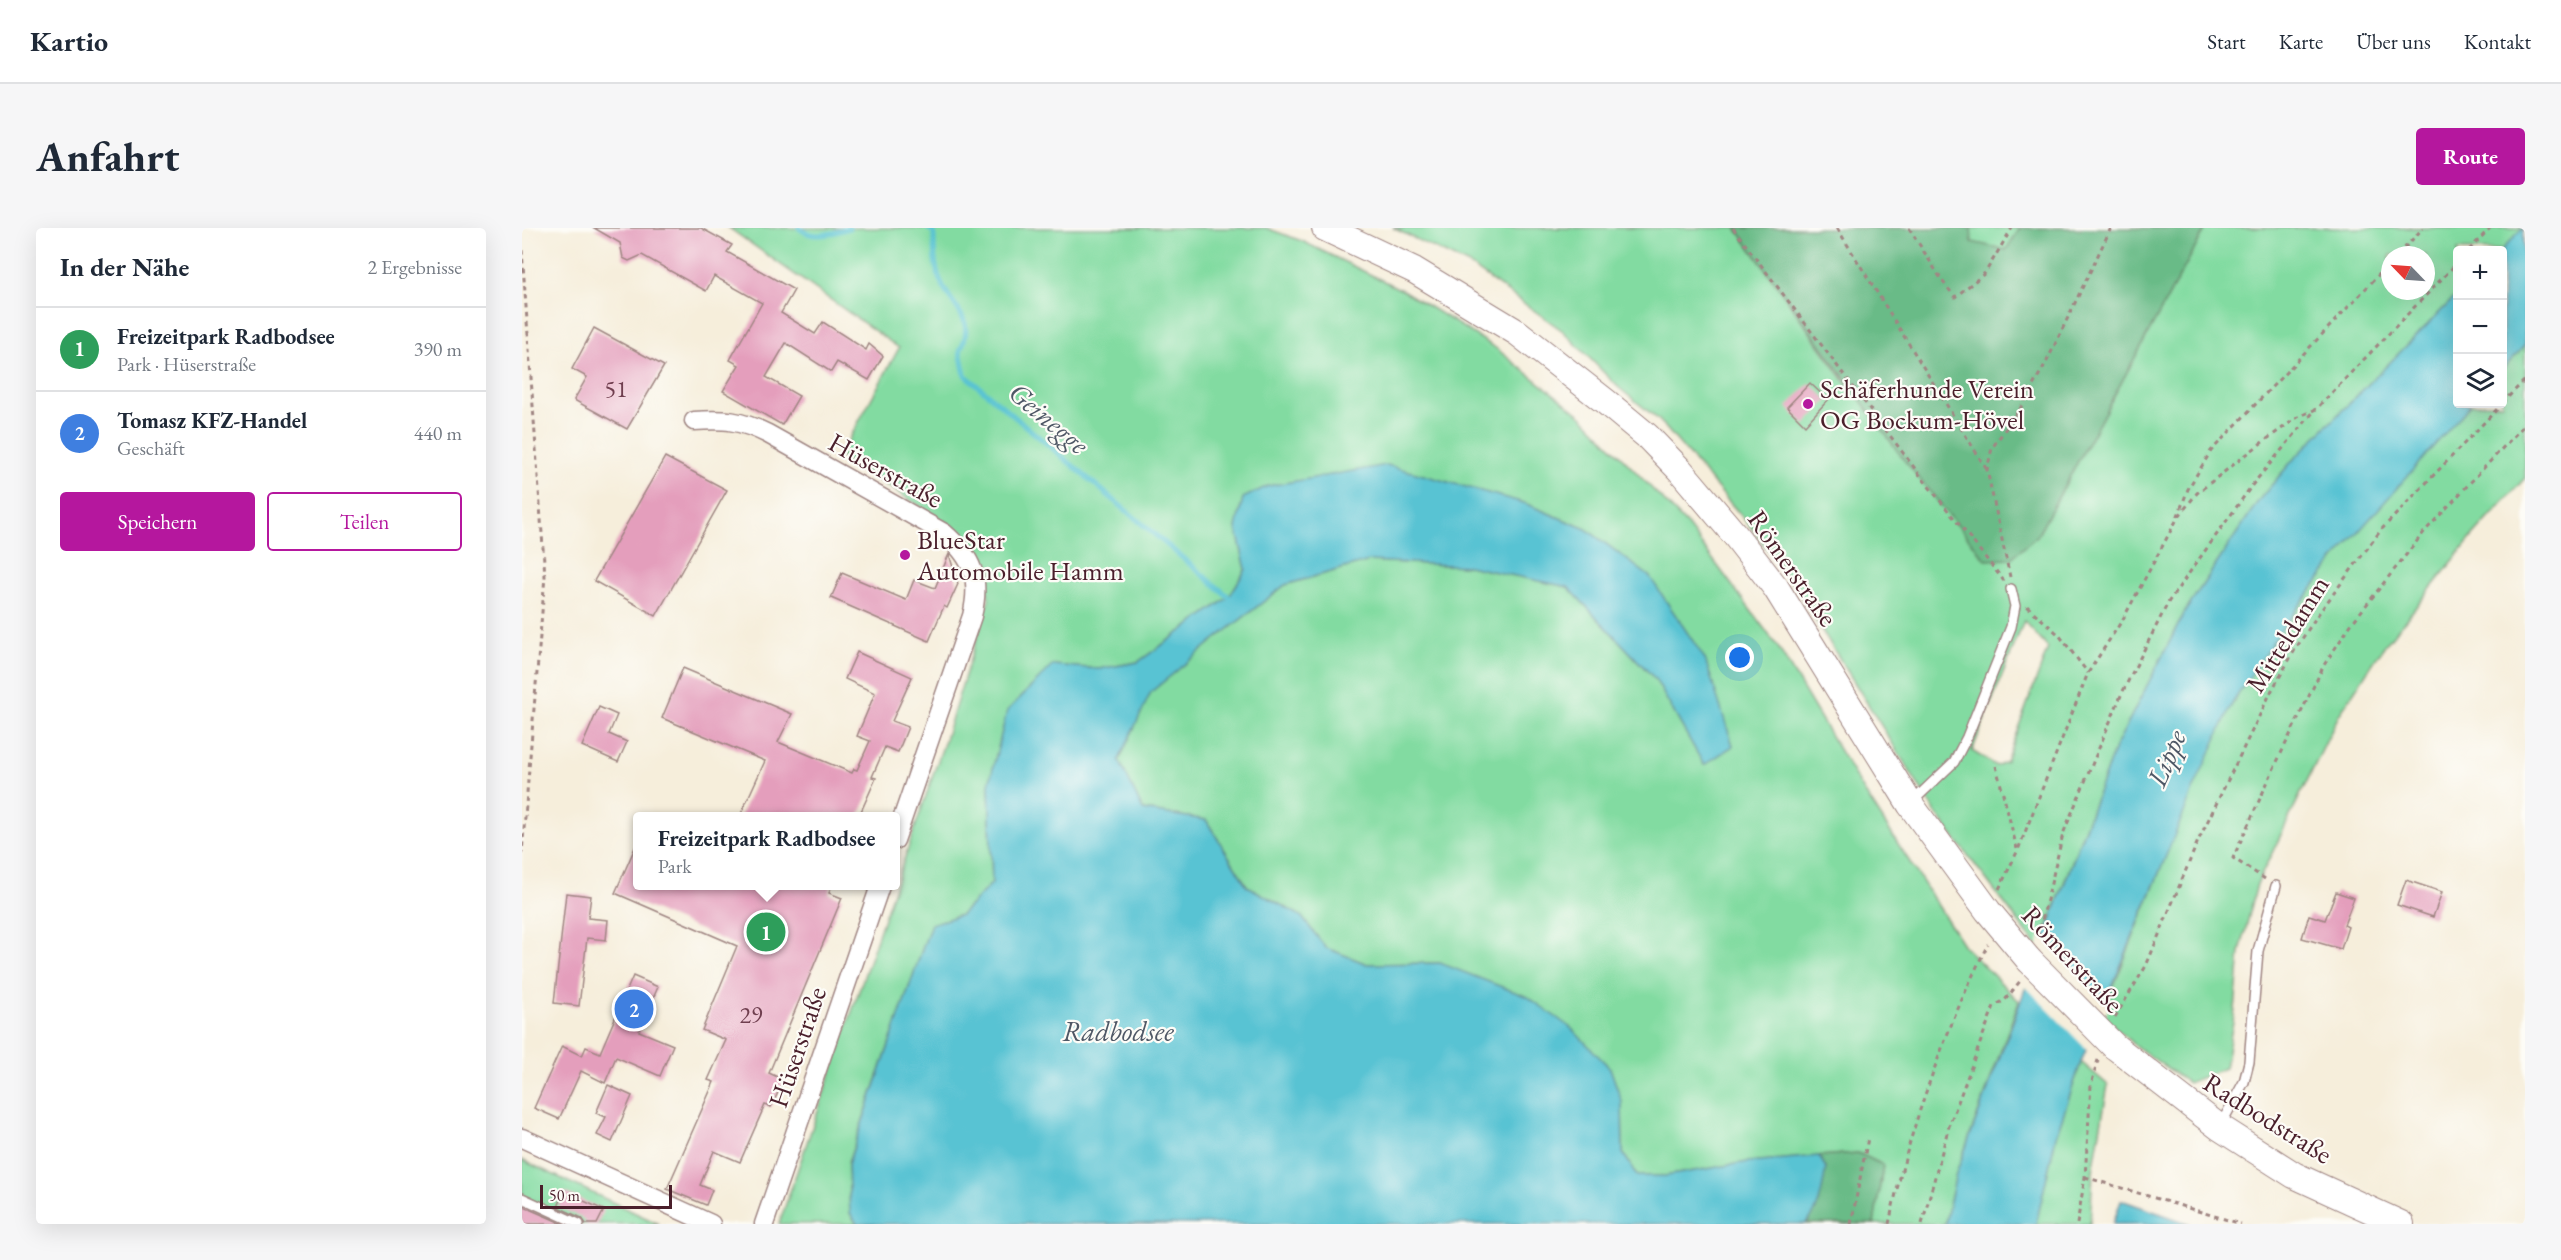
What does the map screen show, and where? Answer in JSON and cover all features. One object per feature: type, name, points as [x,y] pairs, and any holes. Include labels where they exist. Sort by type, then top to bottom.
[{"type":"main road","name":"Römerstraße","points":[[1325,228],[1414,270],[1518,333],[1647,436],[1721,519],[1776,588],[1910,804],[1993,917],[2029,960],[2114,1046]]},
{"type":"main road","name":"Radbodstraße","points":[[2114,1046],[2219,1127],[2294,1175],[2401,1224]]},
{"type":"street","name":"Hüserstraße","points":[[694,421],[726,419],[748,424],[768,434],[944,533],[964,554],[972,568],[976,596],[972,616],[900,825]]},
{"type":"street","name":"Hüserstraße","points":[[764,1224],[878,890]]},
{"type":"street","points":[[522,1138],[711,1224]]},
{"type":"lane","points":[[1910,804],[1954,762],[1967,736],[2011,627],[2015,606],[2011,589]]},
{"type":"lane","points":[[2219,1127],[2244,1082],[2249,1062],[2258,951],[2276,886]]},
{"type":"lane","points":[[522,1198],[579,1224]]},
{"type":"path","points":[[1733,228],[1919,474],[2011,589],[2059,635],[2088,673]]},
{"type":"path","points":[[1837,228],[1987,470],[2000,537],[2010,573],[2011,589]]},
{"type":"path","points":[[1909,228],[1955,297],[1985,273],[2012,228]]},
{"type":"path","points":[[1987,470],[1992,448],[2021,407],[2047,361],[2111,228]]},
{"type":"path","points":[[2406,246],[2423,228]]},
{"type":"path","points":[[2473,246],[2490,228]]},
{"type":"path","points":[[522,250],[545,576],[522,853]]},
{"type":"path","points":[[2042,929],[2063,834],[2122,693],[2169,601],[2253,484],[2316,409],[2453,266]]},
{"type":"path","points":[[1889,1224],[1897,1184],[1935,1068],[2088,673],[2123,619],[2176,521],[2188,489],[2211,451],[2381,272]]},
{"type":"path","name":"Mitteldamm","points":[[2507,398],[2525,380]]},
{"type":"path","name":"Mitteldamm","points":[[2164,924],[2198,841],[2272,690],[2301,639],[2381,530],[2497,408]]},
{"type":"path","points":[[2176,521],[2197,493],[2289,423],[2316,409]]},
{"type":"path","points":[[2276,886],[2233,858],[2324,666],[2352,623],[2425,531],[2525,424]]},
{"type":"path","points":[[1996,766],[2018,850]]},
{"type":"path","points":[[1922,1224],[1949,1126],[1994,1006],[2005,1000],[2019,984]]},
{"type":"path","points":[[1851,1224],[1868,1138]]},
{"type":"path","points":[[2085,1177],[2241,1224]]},
{"type":"green space","points":[[729,228],[1266,228],[1302,241],[1404,291],[1493,346],[1583,417],[1688,526],[1778,647],[1864,791],[1964,946],[2019,1001],[1956,1174],[1945,1224],[1874,1224],[1883,1165],[1858,1153],[1748,1162],[1665,1176],[1637,1176],[1623,1153],[1622,1102],[1440,963],[1367,964],[1326,948],[1301,916],[1247,886],[1206,820],[1143,810],[1119,761],[1150,692],[1285,585],[1369,561],[1468,566],[1568,587],[1655,679],[1704,765],[1650,577],[1586,529],[1524,503],[1464,487],[1311,480],[1269,486],[1236,527],[1246,569],[1229,597],[1138,662],[1099,669],[1053,665],[989,784],[992,883],[961,915],[931,924],[848,1163],[850,1213],[857,1224],[779,1224],[894,890],[900,890],[900,871],[943,746],[989,599],[979,551],[961,532],[840,456],[899,348]]},
{"type":"green space","points":[[1393,228],[1736,228],[1848,386],[2037,536],[2206,228],[2523,228],[2506,246],[2453,246],[2453,299],[2293,460],[2259,500],[2186,610],[2115,748],[2039,949],[1935,812],[1795,587],[1750,526],[1659,420],[1618,387],[1563,331],[1471,266]],"holes":[[[2024,621],[2048,648],[2006,761],[1996,766],[1972,751]]]},
{"type":"green space","points":[[1736,228],[1971,228],[1972,242],[2006,250],[2020,228],[2206,228],[2037,536],[2010,559],[1986,560],[1904,460]]},
{"type":"green space","points":[[1971,228],[2020,228],[2006,250],[1971,242]]},
{"type":"green space","points":[[2525,345],[2525,478],[2473,536],[2382,649],[2339,715],[2257,884],[2240,952],[2235,1010],[2225,1068],[2188,1083],[2133,1044],[2102,1015],[2212,744],[2226,714],[2286,623],[2345,546],[2408,473],[2467,408],[2507,408],[2507,365]]},
{"type":"green space","points":[[2081,1062],[2108,1085],[2093,1171],[2090,1224],[2036,1224],[2056,1136]]},
{"type":"green space","points":[[1858,1153],[1883,1165],[1874,1224],[1805,1224],[1808,1222],[1826,1168],[1819,1156]]},
{"type":"green space","points":[[522,1160],[659,1224],[522,1224]]},
{"type":"water","points":[[2523,228],[2525,345],[2507,365],[2507,246]]},
{"type":"water","name":"Lippe","points":[[2453,299],[2453,408],[2467,408],[2338,555],[2279,633],[2233,702],[2194,788],[2081,1062],[2056,1136],[2036,1224],[1945,1224],[1956,1174],[2115,748],[2186,610],[2259,500],[2293,460]]},
{"type":"water","name":"Radbodsee","points":[[1387,465],[1524,503],[1586,529],[1650,577],[1705,659],[1733,746],[1704,765],[1655,679],[1568,587],[1468,566],[1369,561],[1285,585],[1151,692],[1119,760],[1143,810],[1206,820],[1247,886],[1301,916],[1326,948],[1367,964],[1440,963],[1528,997],[1571,1028],[1610,1068],[1622,1102],[1623,1153],[1637,1176],[1665,1176],[1748,1162],[1819,1156],[1826,1168],[1820,1198],[1810,1218],[1805,1224],[857,1224],[850,1213],[848,1164],[931,924],[961,915],[992,883],[989,784],[1007,711],[1053,665],[1099,669],[1138,662],[1229,597],[1246,569],[1236,527],[1243,498],[1268,486]]},
{"type":"water","points":[[2121,1200],[2190,1224],[2113,1224]]},
{"type":"pier","points":[[2042,933],[2110,1005],[2089,1052],[2023,984]]},
{"type":"building","points":[[594,228],[701,228],[732,245],[727,252],[794,290],[781,313],[815,334],[823,322],[866,350],[869,344],[883,356],[869,380],[837,362],[831,372],[786,343],[766,377],[799,396],[782,425],[723,391],[739,365],[730,360],[762,303],[714,276],[706,291],[642,255],[629,261],[623,258],[620,243]]},
{"type":"building","points":[[594,328],[664,366],[627,429],[574,400],[587,377],[572,369]]},
{"type":"building","name":"Schäferhunde Verein OG Bockum-Hövel","points":[[1810,383],[1828,400],[1805,425],[1787,407]]},
{"type":"building","points":[[665,457],[727,490],[656,616],[594,581]]},
{"type":"building","points":[[949,554],[958,584],[947,608],[944,606],[929,641],[831,598],[842,573],[906,600],[914,580],[935,588]]},
{"type":"building","points":[[857,652],[912,677],[892,721],[908,727],[898,752],[885,747],[872,777],[876,778],[861,812],[742,812],[765,761],[662,718],[683,668],[792,714],[778,742],[852,773],[854,769],[857,770],[870,741],[857,736],[875,693],[845,679]]},
{"type":"building","points":[[599,707],[617,715],[609,734],[627,742],[618,762],[582,746]]},
{"type":"building","points":[[633,852],[633,890],[830,890],[829,893],[842,898],[769,1073],[784,1080],[771,1107],[765,1105],[740,1162],[714,1151],[700,1185],[712,1190],[706,1205],[667,1189],[714,1082],[708,1080],[726,1040],[702,1030],[737,946],[615,893]]},
{"type":"building","points":[[2406,880],[2442,892],[2433,917],[2397,905]]},
{"type":"building","points":[[2336,892],[2354,898],[2344,925],[2348,927],[2341,949],[2302,938],[2309,915],[2325,920]]},
{"type":"building","points":[[566,893],[591,896],[588,918],[608,920],[606,940],[587,938],[579,1006],[554,1003]]},
{"type":"building","points":[[633,976],[658,987],[639,1031],[673,1045],[660,1076],[616,1057],[605,1083],[581,1071],[559,1119],[534,1108],[562,1046],[582,1056],[586,1047],[600,1053]]},
{"type":"building","points":[[608,1085],[632,1096],[612,1142],[597,1135],[606,1117],[596,1113]]},
{"type":"building","points":[[564,1192],[604,1210],[597,1224],[586,1224],[582,1218],[558,1207]]},
{"type":"building","points":[[522,1206],[552,1219],[563,1224],[522,1224]]},
{"type":"waterway","name":"Geinegge","points":[[799,228],[817,235],[849,228]]},
{"type":"waterway","name":"Geinegge","points":[[928,228],[934,233],[935,260],[939,278],[965,323],[966,331],[960,351],[965,375],[1229,597]]},
{"type":"place","name":"Schäferhunde Verein OG Bockum-Hövel","points":[[1808,404]]},
{"type":"place","name":"BlueStar Automobile Hamm","points":[[905,555]]},
{"type":"place","name":"Freizeitpark Radbodsee","points":[[766,932]]},
{"type":"place","name":"Tomasz KFZ-Handel","points":[[634,1009]]}]
